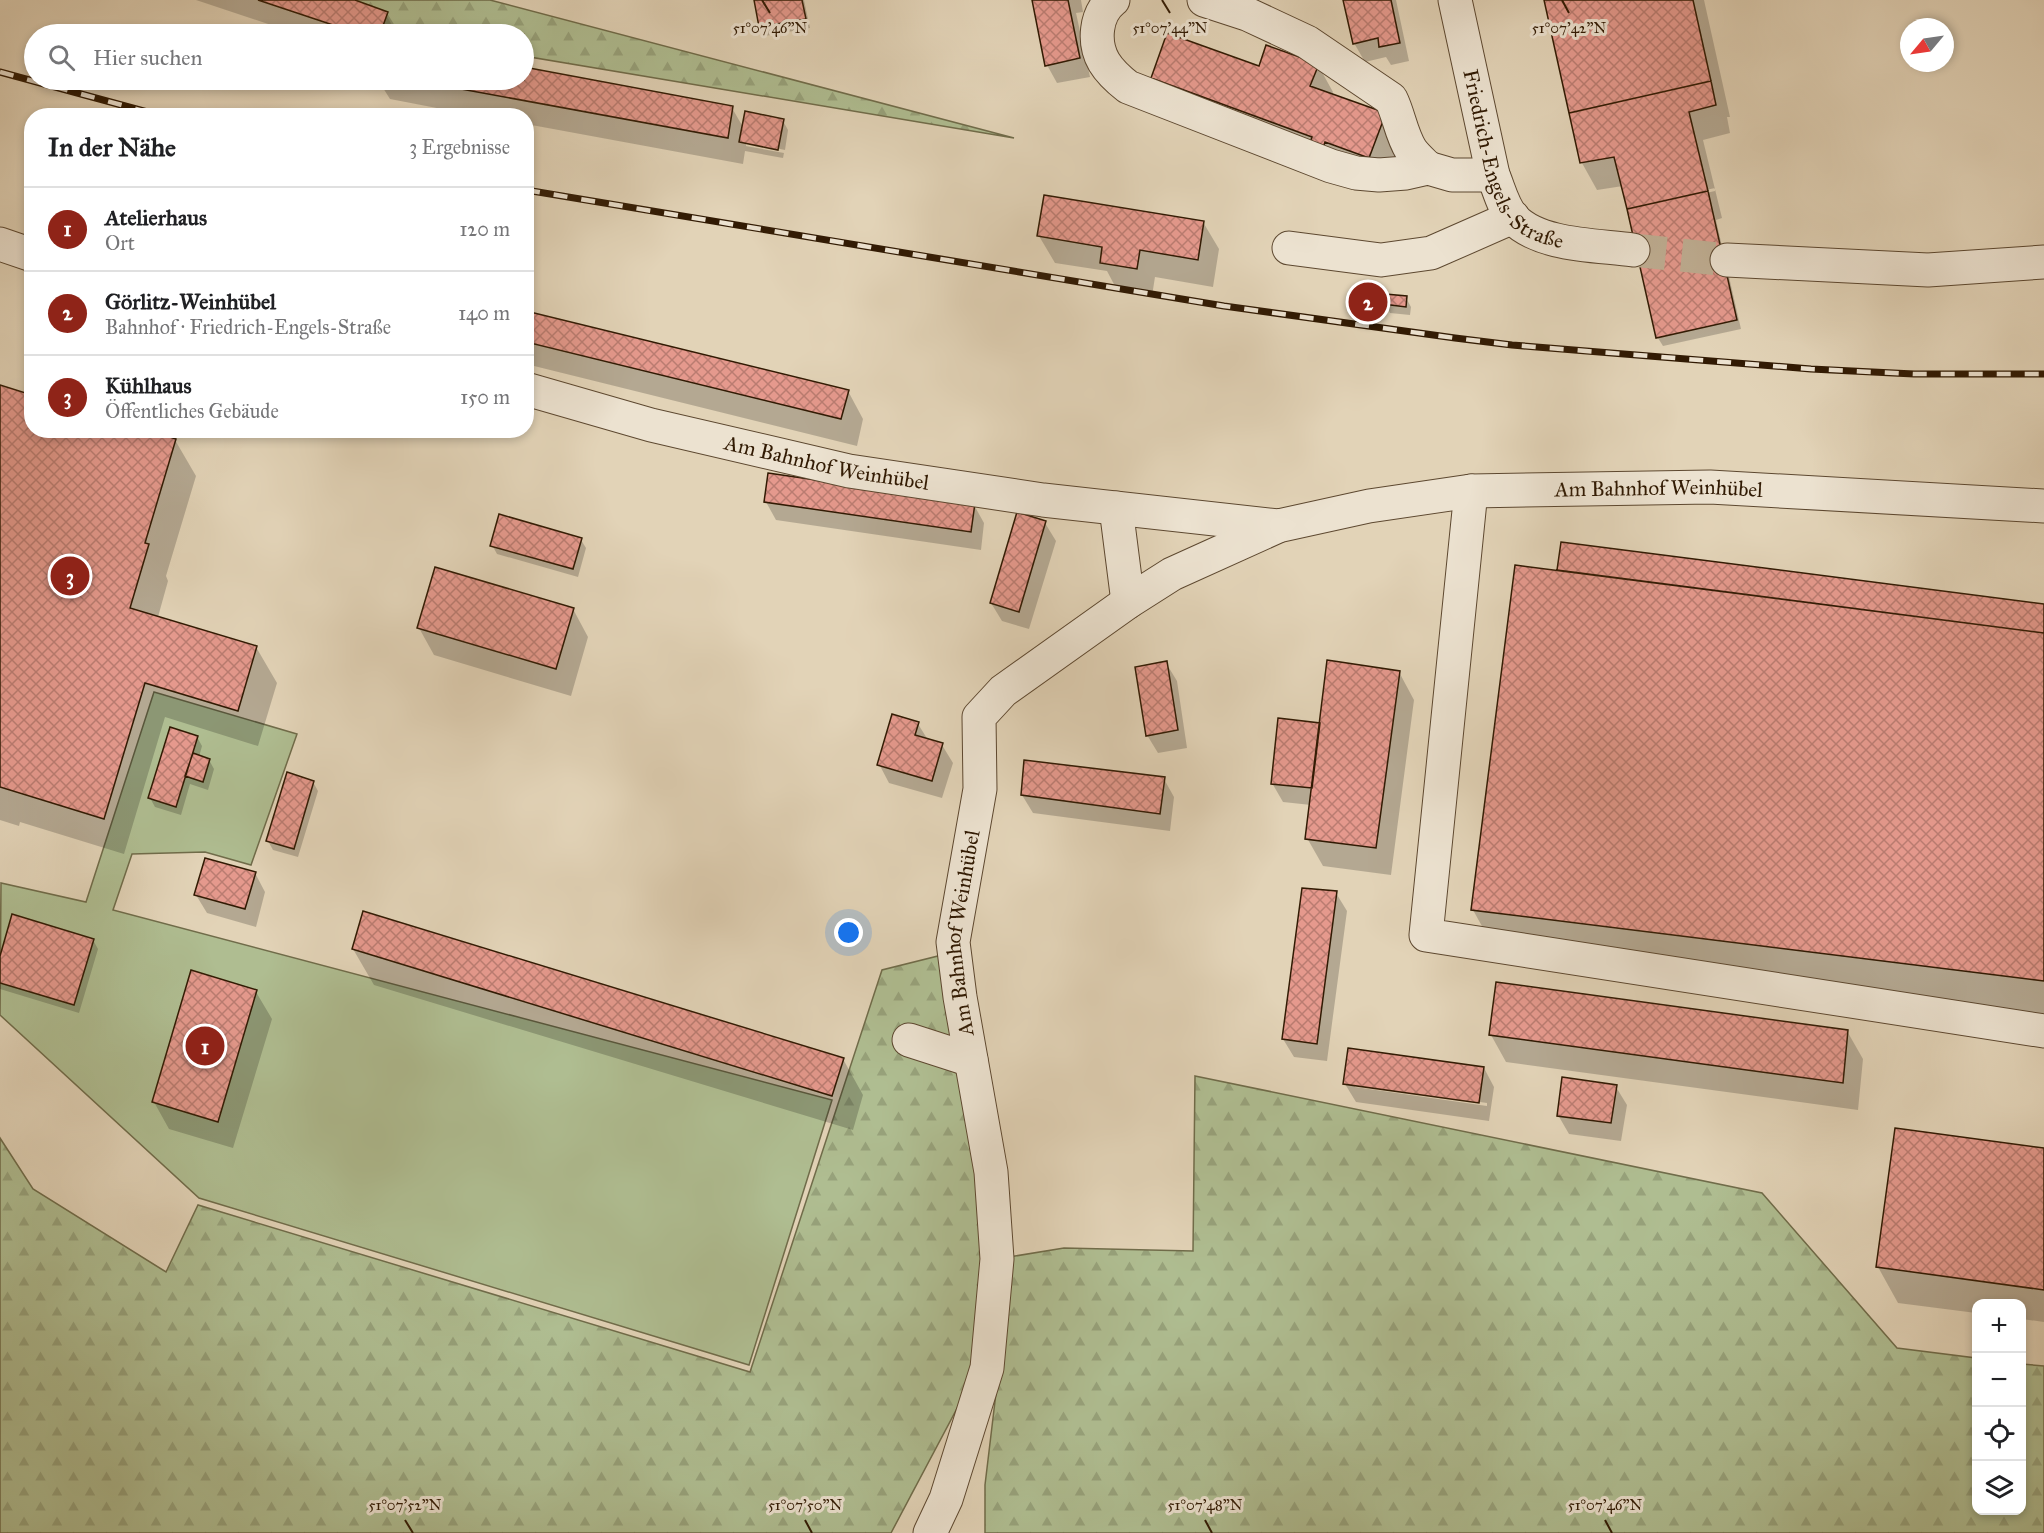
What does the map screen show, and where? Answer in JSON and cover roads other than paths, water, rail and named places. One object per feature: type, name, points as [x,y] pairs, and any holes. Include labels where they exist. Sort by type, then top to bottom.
[{"type":"street","points":[[1113,0],[1106,5],[1099,21],[1097,44],[1104,62],[1128,87],[1331,166],[1356,173],[1379,175],[1406,173],[1428,168],[1452,175],[1493,175]]},
{"type":"street","points":[[1204,0],[1247,14],[1307,42],[1391,99],[1397,111],[1402,132],[1411,150],[1428,168]]},
{"type":"street","name":"Friedrich-Engels-Straße","points":[[1455,0],[1493,175],[1513,217],[1534,233],[1562,242],[1633,250]]},
{"type":"street","points":[[1289,248],[1382,260],[1431,253],[1513,217]]},
{"type":"street","points":[[0,244],[24,252]]},
{"type":"street","points":[[1727,260],[1928,270],[2044,262]]},
{"type":"street","name":"Am Bahnhof Weinhübel","points":[[534,391],[651,425],[849,471],[1043,500],[1278,526]]},
{"type":"street","name":"Am Bahnhof Weinhübel","points":[[930,1533],[946,1499],[987,1368],[997,1259],[991,1172],[960,997],[953,942],[980,789],[979,717],[1003,691],[1128,602],[1172,574],[1278,526],[1369,506],[1471,491],[1710,486],[2044,506]]},
{"type":"street","points":[[1471,491],[1426,935],[2044,1031]]},
{"type":"street","points":[[1116,508],[1128,602]]},
{"type":"street","points":[[909,1040],[971,1060]]},
{"type":"tunnel","points":[[1633,250],[1727,260]]},
{"type":"railway","points":[[0,72],[24,79]]},
{"type":"railway","points":[[66,90],[133,108]]},
{"type":"railway","points":[[534,191],[1224,306],[1512,345],[1811,369],[1914,374],[2044,374]]},
{"type":"place","name":"Görlitz-Weinhübel","points":[[1368,302]]},
{"type":"place","name":"Kühlhaus","points":[[70,576]]},
{"type":"place","name":"Atelierhaus","points":[[205,1046]]}]
